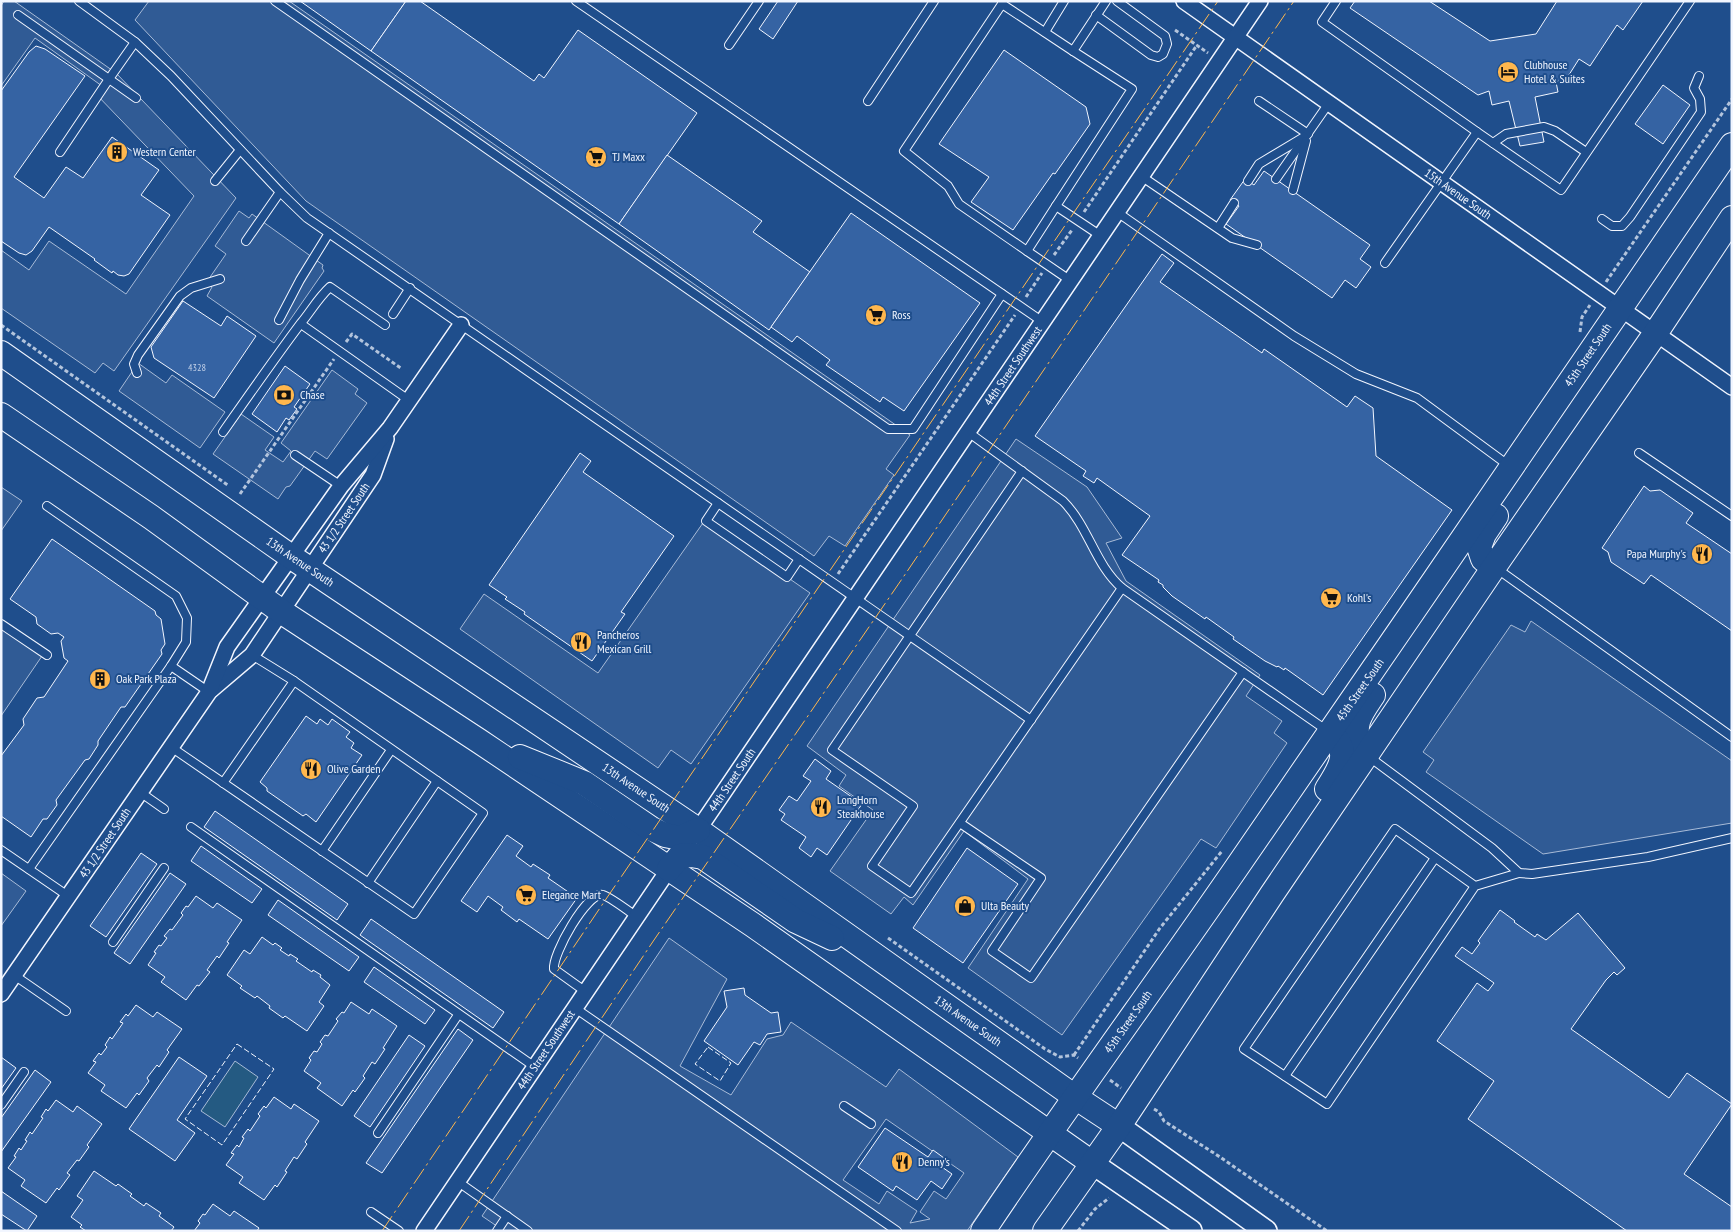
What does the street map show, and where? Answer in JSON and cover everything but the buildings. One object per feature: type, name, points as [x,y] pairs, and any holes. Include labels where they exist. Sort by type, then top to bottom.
[{"type":"main road","name":"45th Street South","points":[[983,1231],[1048,1133],[1330,732],[1732,145]]},
{"type":"main road","points":[[1045,1231],[1119,1126],[1367,755],[1655,334],[1732,218]]},
{"type":"main road","name":"13th Avenue South","points":[[1,353],[310,570],[698,830],[1266,1231]]},
{"type":"main road","points":[[1,415],[151,517],[282,612],[479,741],[753,926],[1191,1231]]},
{"type":"main road","points":[[1494,567],[1483,559],[1479,547],[1484,534],[1516,488],[1526,463],[1529,443]]},
{"type":"main road","points":[[1367,755],[1358,747],[1355,730],[1359,715],[1428,618],[1449,581],[1454,552]]},
{"type":"main road","points":[[1234,953],[1271,874],[1342,765],[1339,740],[1330,732]]},
{"type":"main road","points":[[479,741],[584,783],[650,828],[665,836],[680,838],[698,830]]},
{"type":"main road","points":[[668,869],[680,856],[703,857],[796,921],[883,961]]},
{"type":"street","name":"15th Avenue South","points":[[1184,1],[1732,387]]},
{"type":"street","name":"44th Street Southwest","points":[[766,731],[1260,1]]},
{"type":"street","name":"43 1/2 Street South","points":[[1,994],[209,692],[227,647],[341,486],[390,428],[461,325]]},
{"type":"street","name":"43 1/2 Street South","points":[[209,692],[252,655],[282,612],[373,475],[390,428]]},
{"type":"street","name":"44th Street South","points":[[698,830],[766,731]]},
{"type":"street","name":"44th Street Southwest","points":[[424,1231],[668,869]]},
{"type":"lane","points":[[79,1],[135,42],[171,76],[280,192],[307,218],[1031,720]]},
{"type":"lane","points":[[275,1],[888,429],[913,429],[1002,294]]},
{"type":"lane","points":[[576,1],[1043,322]]},
{"type":"lane","points":[[729,46],[760,1]]},
{"type":"lane","points":[[868,101],[934,1]]},
{"type":"lane","points":[[1045,32],[1064,1]]},
{"type":"lane","points":[[1073,51],[1106,1]]},
{"type":"lane","points":[[1096,15],[1151,55],[1158,57],[1163,54],[1167,44],[1164,36],[1118,1]]},
{"type":"lane","points":[[1336,1],[1322,22],[1561,190],[1690,1]]},
{"type":"lane","points":[[1027,251],[1132,89],[1002,3],[904,152],[948,186],[959,204],[1027,251],[1071,281]]},
{"type":"lane","points":[[18,16],[136,98]]},
{"type":"lane","points":[[60,152],[135,42]]},
{"type":"lane","points":[[1602,218],[1612,226],[1622,226],[1630,217],[1701,112],[1700,99],[1694,88],[1699,76]]},
{"type":"lane","points":[[1259,101],[1308,134]]},
{"type":"lane","points":[[1276,179],[1329,103]]},
{"type":"lane","points":[[1493,143],[1506,134],[1544,127],[1555,131],[1586,152]]},
{"type":"lane","points":[[1385,263],[1477,132]]},
{"type":"lane","points":[[1248,181],[1259,164],[1308,134]]},
{"type":"lane","points":[[1292,190],[1308,134]]},
{"type":"lane","points":[[215,181],[240,150]]},
{"type":"lane","points":[[1141,176],[1232,238],[1257,245]]},
{"type":"lane","points":[[246,241],[280,192]]},
{"type":"lane","points":[[1218,228],[1234,203]]},
{"type":"lane","points":[[1056,206],[1101,236]]},
{"type":"lane","points":[[1117,212],[1294,336],[1356,374],[1416,398],[1512,468]]},
{"type":"lane","points":[[279,320],[300,280],[329,233]]},
{"type":"lane","points":[[1232,238],[1241,234]]},
{"type":"lane","points":[[137,372],[134,364],[138,355],[180,296],[190,288],[220,279]]},
{"type":"lane","points":[[223,432],[288,339],[321,295],[330,287],[385,326]]},
{"type":"lane","points":[[393,314],[410,288]]},
{"type":"lane","points":[[301,324],[410,400]]},
{"type":"lane","points":[[968,432],[1064,501],[1073,510],[1103,567],[1114,582],[1330,732]]},
{"type":"lane","points":[[1639,453],[1732,516]]},
{"type":"lane","points":[[295,455],[341,486]]},
{"type":"lane","points":[[1022,471],[832,750],[913,806],[872,866],[911,893],[1122,588]]},
{"type":"lane","points":[[718,503],[706,521],[786,577],[799,559]]},
{"type":"lane","points":[[29,869],[186,642],[187,618],[176,596],[47,506]]},
{"type":"lane","points":[[1494,567],[1732,737]]},
{"type":"lane","points":[[1,624],[47,655]]},
{"type":"lane","points":[[171,746],[414,914],[483,813],[294,681],[252,655]]},
{"type":"lane","points":[[171,666],[209,692]]},
{"type":"lane","points":[[960,823],[1040,878],[992,951],[1031,978],[1243,672]]},
{"type":"lane","points":[[223,783],[294,681]]},
{"type":"lane","points":[[322,851],[391,750]]},
{"type":"lane","points":[[1367,755],[1492,848],[1519,873]]},
{"type":"lane","points":[[368,883],[437,782]]},
{"type":"lane","points":[[140,792],[164,809]]},
{"type":"lane","points":[[191,827],[535,1067]]},
{"type":"lane","points":[[1475,886],[1395,829],[1244,1049],[1327,1104],[1475,886],[1519,873],[1532,874],[1639,858],[1732,838]]},
{"type":"lane","points":[[1,850],[68,896]]},
{"type":"lane","points":[[1285,1076],[1435,858]]},
{"type":"lane","points":[[113,942],[164,868]]},
{"type":"lane","points":[[586,992],[554,969],[553,963],[558,950],[586,904],[595,896],[603,895],[636,916]]},
{"type":"lane","points":[[14,975],[66,1011]]},
{"type":"lane","points":[[575,1008],[897,1231]]},
{"type":"lane","points":[[378,1133],[458,1014]]},
{"type":"lane","points":[[1,1105],[24,1072]]},
{"type":"lane","points":[[844,1106],[871,1124]]},
{"type":"lane","points":[[457,1181],[528,1231]]},
{"type":"lane","points":[[371,1212],[399,1231]]},
{"type":"lane","points":[[497,1231],[507,1216]]},
{"type":"path","points":[[1616,269],[1732,99]]},
{"type":"path","points":[[1,325],[248,500]]},
{"type":"path","points":[[240,494],[352,334],[402,369]]},
{"type":"path","points":[[1074,1055],[1159,1112],[1164,1122],[1220,1157],[1327,1231]]},
{"type":"path","points":[[1078,1231],[1095,1209],[1109,1198]]},
{"type":"shaded area","points":[[4,1],[14,1],[116,73],[236,198],[114,371],[103,363],[95,373],[1,308],[1,250],[29,270],[49,241],[126,294],[194,196],[95,93],[102,86],[35,38],[1,86],[1,6]]},
{"type":"shaded area","points":[[149,1],[289,1],[910,435],[886,469],[894,475],[845,546],[829,536],[814,556],[306,201],[135,20]]},
{"type":"shaded area","points":[[239,211],[249,218],[252,214],[323,265],[324,271],[274,343],[207,296],[212,287],[206,283],[226,254],[215,246]]},
{"type":"shaded area","points":[[138,363],[166,383],[172,375],[225,412],[200,448],[119,391]]},
{"type":"shaded area","points":[[332,370],[358,389],[355,394],[367,403],[327,459],[315,451],[290,486],[286,487],[278,499],[213,454],[241,414],[274,437],[265,450],[283,462],[291,451],[281,443]]},
{"type":"shaded area","points":[[1016,439],[1087,487],[1122,538],[1106,543],[1126,581],[1260,675],[1246,696],[1282,721],[1274,733],[1287,743],[1216,848],[1201,839],[1062,1035],[968,968],[1028,879],[964,831],[913,905],[904,897],[891,914],[830,871],[873,810],[839,786],[846,775],[807,746]]},
{"type":"shaded area","points":[[1,487],[22,501],[1,531]]},
{"type":"shaded area","points":[[705,520],[810,593],[691,764],[671,750],[658,768],[460,629],[484,594],[598,673]]},
{"type":"shaded area","points":[[1531,621],[1732,761],[1732,823],[1543,854],[1426,772],[1434,760],[1423,752],[1511,625],[1525,632]]},
{"type":"shaded area","points":[[1,628],[42,656],[1,716]]},
{"type":"shaded area","points":[[1,873],[26,891],[1,926]]},
{"type":"shaded area","points":[[669,938],[727,979],[680,1066],[731,1095],[767,1039],[783,1035],[791,1022],[886,1087],[899,1069],[1018,1157],[967,1231],[504,1231],[482,1216]],"holes":[[[886,1119],[964,1173],[946,1199],[934,1191],[920,1212],[930,1219],[910,1223],[917,1211],[887,1191],[879,1204],[843,1180]]]},
{"type":"shaded area","points":[[235,1061],[258,1077],[225,1127],[201,1111]]},
{"type":"fence","points":[[237,1044],[274,1069],[222,1145],[185,1119],[237,1044]]},
{"type":"fence","points":[[708,1047],[731,1063],[720,1081],[695,1064],[708,1047]]},
{"type":"power","points":[[382,1231],[1218,1]]},
{"type":"power","points":[[459,1231],[654,940],[904,576],[1294,1]]},
{"type":"place","name":"Clubhouse Hotel & Suites","points":[[1508,72]]},
{"type":"place","name":"Western Center","points":[[117,152]]},
{"type":"place","name":"TJ Maxx","points":[[596,157]]},
{"type":"place","name":"Ross","points":[[876,315]]},
{"type":"place","name":"Chase","points":[[284,395]]},
{"type":"place","name":"Papa Murphy's","points":[[1702,554]]},
{"type":"place","name":"Kohl's","points":[[1331,598]]},
{"type":"place","name":"Pancheros Mexican Grill","points":[[581,642]]},
{"type":"place","name":"Oak Park Plaza","points":[[100,679]]},
{"type":"place","name":"Olive Garden","points":[[311,769]]},
{"type":"place","name":"LongHorn Steakhouse","points":[[821,807]]},
{"type":"place","name":"Elegance Mart","points":[[526,895]]},
{"type":"place","name":"Ulta Beauty","points":[[965,906]]},
{"type":"place","name":"Denny's","points":[[902,1162]]}]
